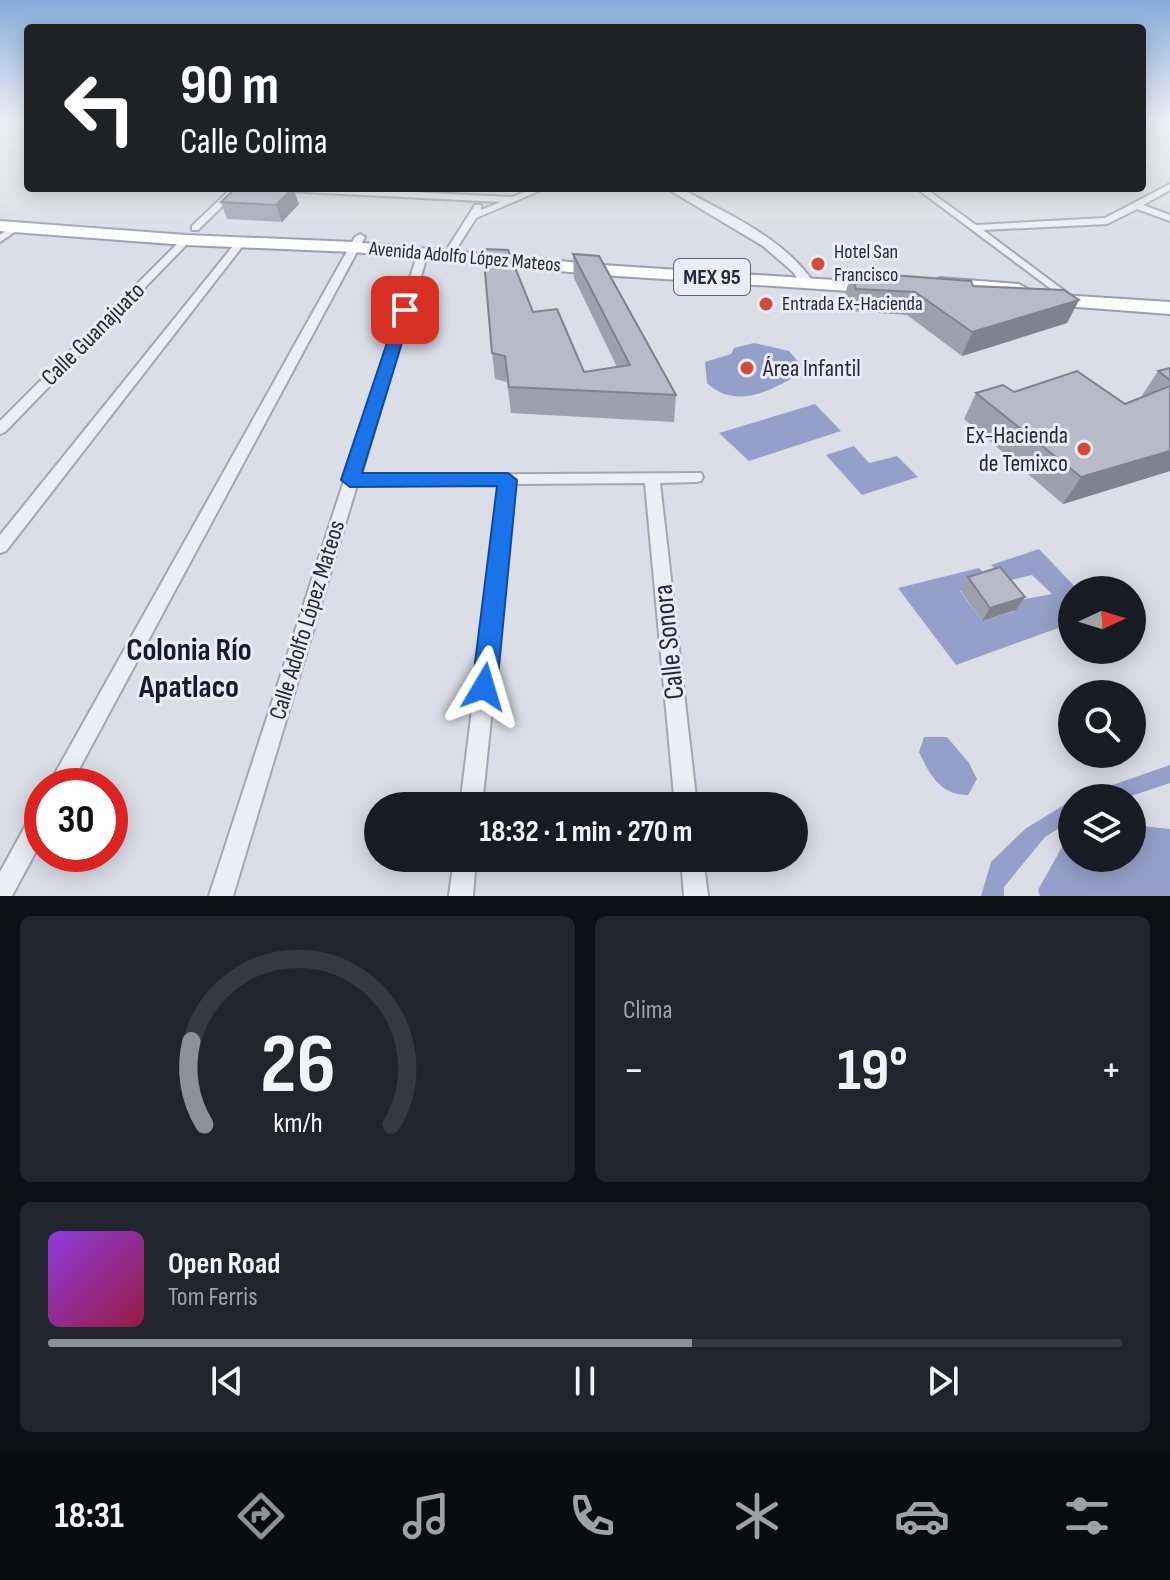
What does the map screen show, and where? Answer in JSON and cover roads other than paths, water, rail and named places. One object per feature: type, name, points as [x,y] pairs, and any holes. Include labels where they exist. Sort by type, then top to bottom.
[{"type":"main road","name":"Avenida Adolfo López Mateos","points":[[0,216],[49,224],[190,234],[454,246],[572,262]]},
{"type":"main road","name":"Avenida Adolfo López Mateos","points":[[8,226],[49,224]]},
{"type":"main road","name":"Avenida Adolfo López Mateos","points":[[190,234],[240,243],[357,242],[423,253],[907,285],[1170,308]]},
{"type":"main road","name":"Avenida Adolfo López Mateos","points":[[1066,297],[1170,298]]},
{"type":"street","points":[[974,228],[1107,221],[1170,187]]},
{"type":"street","name":"Calle Guanajuato","points":[[0,429],[233,192]]},
{"type":"street","points":[[350,192],[515,200]]},
{"type":"street","points":[[474,216],[533,192]]},
{"type":"street","points":[[679,192],[787,257],[805,278]]},
{"type":"street","points":[[925,192],[1066,297]]},
{"type":"street","points":[[454,246],[481,200]]},
{"type":"street","points":[[1138,206],[1170,218]]},
{"type":"street","points":[[0,239],[8,226]]},
{"type":"street","points":[[69,768],[357,242]]},
{"type":"street","points":[[0,547],[240,243]]},
{"type":"street","name":"Calle Adolfo López Mateos","points":[[221,896],[423,253]]},
{"type":"street","points":[[350,480],[696,477]]},
{"type":"street","name":"Calle Sonora","points":[[652,478],[685,792]]},
{"type":"street","points":[[473,792],[508,480]]},
{"type":"street","points":[[0,895],[24,851]]},
{"type":"street","points":[[461,896],[464,872]]},
{"type":"street","points":[[693,872],[696,896]]},
{"type":"water","points":[[754,343],[789,351],[801,365],[799,374],[753,395],[729,395],[707,383],[705,362],[731,354],[734,348]]},
{"type":"water","points":[[815,404],[841,431],[749,461],[719,433]]},
{"type":"water","points":[[854,446],[869,463],[897,456],[918,477],[862,495],[826,455]]},
{"type":"water","points":[[1039,549],[1065,576],[1058,576],[1058,628],[956,665],[898,588],[979,568],[991,580],[960,591],[982,621],[1015,611],[1010,602],[1052,594],[1032,575],[1006,581],[991,565]]},
{"type":"water","points":[[924,737],[947,737],[969,763],[977,779],[968,795],[950,792],[932,776],[919,752]]},
{"type":"water","points":[[1170,765],[1170,783],[1146,791],[1146,784],[1115,784]]},
{"type":"water","points":[[1058,809],[1058,829],[1045,837],[1004,887],[1004,896],[981,896],[991,862],[1025,829]]},
{"type":"water","points":[[1146,826],[1170,829],[1170,896],[1040,896],[1038,890],[1058,854],[1058,872],[1146,872]]},
{"type":"place","name":"Hotel San Francisco","points":[[818,264]]},
{"type":"place","name":"Entrada Ex-Hacienda","points":[[766,304]]},
{"type":"place","name":"Área Infantil","points":[[747,368]]},
{"type":"place","name":"Ex-Hacienda de Temixco","points":[[1084,449]]},
{"type":"district","name":"Colonia Río Apatlaco","points":[[189,668]]}]
